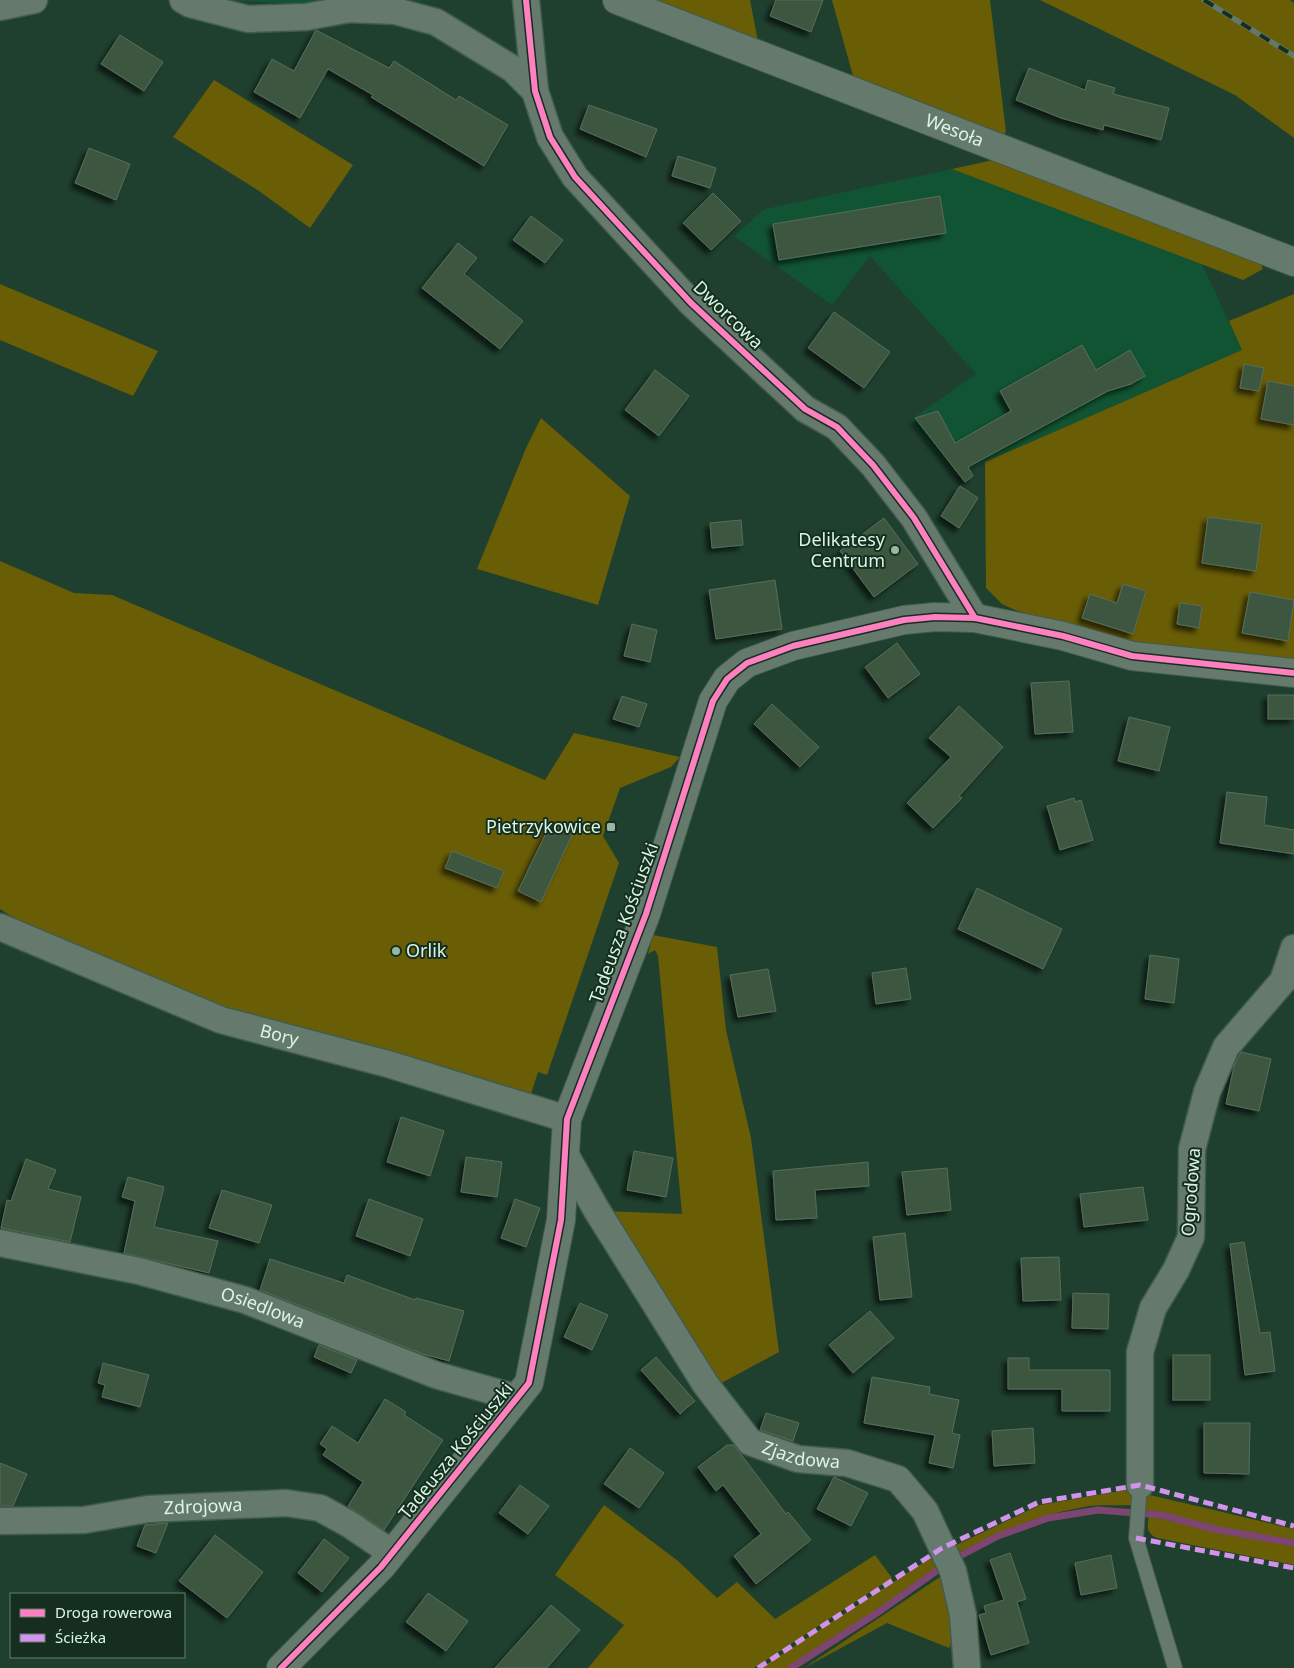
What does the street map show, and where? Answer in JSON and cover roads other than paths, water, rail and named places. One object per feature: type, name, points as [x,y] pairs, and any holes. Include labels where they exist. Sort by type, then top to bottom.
[{"type":"street","points":[[0,7],[34,0]]},
{"type":"street","points":[[183,0],[190,4],[248,19],[306,17],[349,9],[395,11],[436,22],[513,69],[535,91]]},
{"type":"street","name":"Dworcowa","points":[[526,0],[535,91],[550,137],[575,177],[691,303],[805,410],[837,427],[872,465],[914,518],[976,618]]},
{"type":"street","name":"Wesoła","points":[[617,0],[1294,262]]},
{"type":"street","name":"Tadeusza Kościuszki","points":[[281,1668],[381,1567],[529,1383],[560,1220],[567,1118],[646,914],[713,701],[727,679],[747,663],[794,646],[904,620],[935,617],[976,618],[1063,636],[1132,656],[1294,673]]},
{"type":"street","name":"Bory","points":[[0,927],[221,1020],[388,1064],[567,1118]]},
{"type":"street","name":"Ogrodowa","points":[[1140,1491],[1140,1352],[1153,1308],[1176,1270],[1191,1236],[1192,1149],[1207,1092],[1226,1047],[1284,981],[1294,948]]},
{"type":"street","name":"Zjazdowa","points":[[565,1154],[596,1209],[706,1385],[750,1442],[798,1459],[847,1463],[898,1479],[925,1512],[948,1560],[963,1615],[967,1668]]},
{"type":"street","name":"Osiedlowa","points":[[0,1243],[139,1271],[245,1300],[436,1375],[517,1398]]},
{"type":"street","name":"Zdrojowa","points":[[0,1521],[84,1520],[148,1509],[286,1503],[320,1508],[349,1524],[392,1553]]},
{"type":"lane","points":[[1140,1491],[1136,1538],[1175,1668]]},
{"type":"waterway","points":[[954,1559],[998,1536],[1048,1518],[1098,1510],[1161,1515],[1214,1529],[1294,1543]]},
{"type":"waterway","points":[[791,1668],[880,1611],[945,1565]]},
{"type":"railway","points":[[1204,0],[1294,56]]},
{"type":"place","name":"Delikatesy Centrum","points":[[895,550]]},
{"type":"place","name":"Pietrzykowice","points":[[611,827]]},
{"type":"place","name":"Orlik","points":[[396,951]]}]
